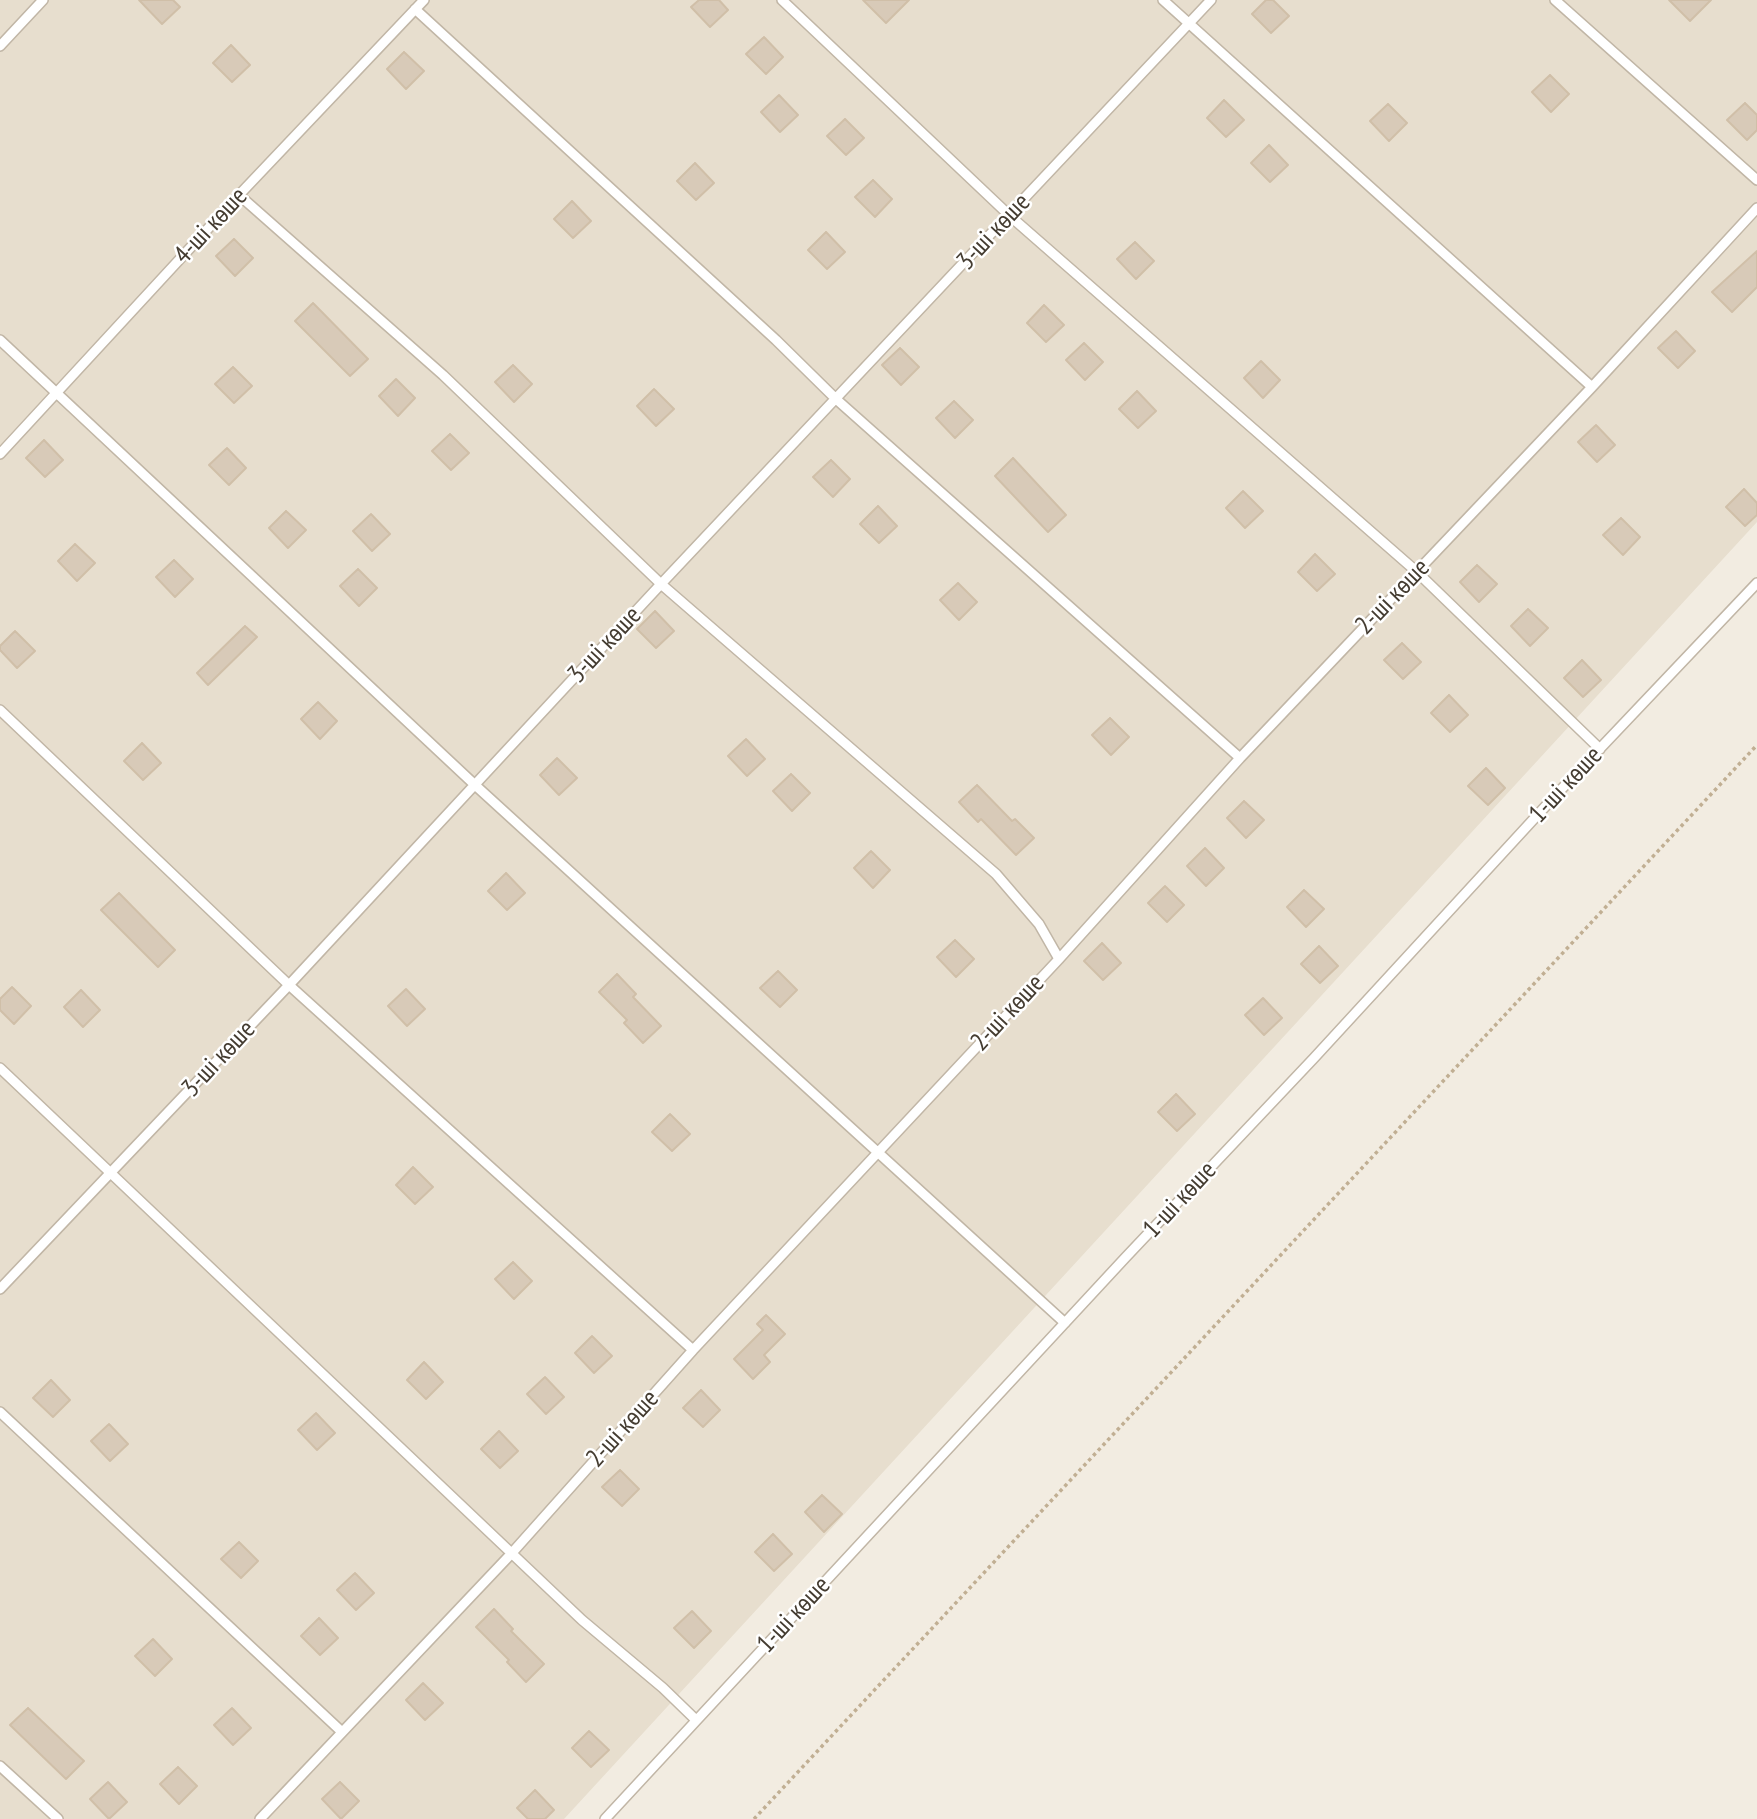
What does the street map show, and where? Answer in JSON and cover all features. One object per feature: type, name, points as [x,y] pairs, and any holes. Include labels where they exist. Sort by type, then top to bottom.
[{"type":"lane","points":[[0,46],[43,0]]},
{"type":"lane","name":"4-ші көше","points":[[0,454],[239,194],[424,0]]},
{"type":"lane","points":[[782,0],[1010,215],[1417,572],[1600,749]]},
{"type":"lane","points":[[1163,0],[1592,387]]},
{"type":"lane","name":"3-ші көше","points":[[0,1289],[289,985],[661,584],[1211,0]]},
{"type":"lane","points":[[1555,0],[1757,180]]},
{"type":"lane","points":[[415,9],[766,331],[835,399],[1240,758]]},
{"type":"lane","points":[[239,194],[443,374],[661,584],[996,874],[1039,924],[1059,959]]},
{"type":"lane","name":"2-ші көше","points":[[260,1819],[511,1554],[693,1349],[1059,959],[1240,758],[1592,387],[1757,208]]},
{"type":"lane","points":[[0,340],[475,785],[878,1150],[1065,1324]]},
{"type":"lane","name":"1-ші көше","points":[[605,1819],[1757,583]]},
{"type":"lane","points":[[0,710],[289,985],[693,1349]]},
{"type":"lane","points":[[0,1068],[511,1554],[582,1620],[663,1688],[695,1720]]},
{"type":"lane","points":[[0,1412],[342,1732]]},
{"type":"lane","points":[[0,1766],[58,1819]]},
{"type":"path","points":[[754,1819],[1757,745]]},
{"type":"shaded area","points":[[0,0],[1757,0],[1757,522],[564,1819],[0,1819]]},
{"type":"building","points":[[139,0],[173,0],[180,7],[162,24]]},
{"type":"building","points":[[699,0],[719,0],[728,10],[710,27],[691,7]]},
{"type":"building","points":[[863,0],[909,0],[886,23]]},
{"type":"building","points":[[1266,0],[1273,0],[1289,16],[1271,33],[1252,14]]},
{"type":"building","points":[[1669,0],[1711,0],[1690,21]]},
{"type":"building","points":[[764,37],[783,57],[766,74],[746,54]]},
{"type":"building","points":[[231,45],[250,65],[232,82],[213,63]]},
{"type":"building","points":[[404,52],[424,71],[406,89],[387,69]]},
{"type":"building","points":[[1550,75],[1569,94],[1551,112],[1532,92]]},
{"type":"building","points":[[779,95],[798,115],[780,132],[761,112]]},
{"type":"building","points":[[1224,100],[1244,120],[1226,137],[1207,118]]},
{"type":"building","points":[[1745,103],[1757,115],[1757,130],[1747,140],[1727,120]]},
{"type":"building","points":[[1388,104],[1407,123],[1389,141],[1370,121]]},
{"type":"building","points":[[845,119],[864,138],[846,155],[827,136]]},
{"type":"building","points":[[1269,145],[1288,165],[1270,182],[1251,163]]},
{"type":"building","points":[[695,163],[714,183],[696,200],[677,181]]},
{"type":"building","points":[[873,180],[892,199],[875,217],[855,197]]},
{"type":"building","points":[[572,201],[591,221],[573,238],[554,219]]},
{"type":"building","points":[[826,232],[845,252],[827,269],[808,250]]},
{"type":"building","points":[[234,239],[253,258],[235,276],[216,256]]},
{"type":"building","points":[[1135,242],[1154,261],[1136,279],[1117,259]]},
{"type":"building","points":[[1757,251],[1757,287],[1732,312],[1712,292]]},
{"type":"building","points":[[313,303],[368,359],[350,376],[295,321]]},
{"type":"building","points":[[1044,305],[1064,325],[1046,342],[1027,323]]},
{"type":"building","points":[[1676,331],[1695,351],[1678,368],[1658,348]]},
{"type":"building","points":[[1084,343],[1103,362],[1085,380],[1066,360]]},
{"type":"building","points":[[900,348],[919,367],[901,385],[882,365]]},
{"type":"building","points":[[1261,361],[1280,380],[1263,398],[1244,378]]},
{"type":"building","points":[[513,365],[532,384],[514,402],[495,382]]},
{"type":"building","points":[[233,367],[252,386],[234,403],[215,384]]},
{"type":"building","points":[[396,379],[415,398],[398,416],[379,396]]},
{"type":"building","points":[[654,389],[674,409],[656,426],[637,406]]},
{"type":"building","points":[[1137,391],[1156,411],[1138,428],[1119,409]]},
{"type":"building","points":[[954,401],[973,420],[955,438],[936,418]]},
{"type":"building","points":[[1596,425],[1615,445],[1597,462],[1578,442]]},
{"type":"building","points":[[450,434],[469,453],[451,470],[432,451]]},
{"type":"building","points":[[44,440],[63,460],[45,477],[26,458]]},
{"type":"building","points":[[227,448],[246,468],[229,485],[209,465]]},
{"type":"building","points":[[1013,458],[1066,515],[1048,532],[995,476]]},
{"type":"building","points":[[831,460],[850,479],[833,497],[813,477]]},
{"type":"building","points":[[1744,489],[1757,503],[1757,515],[1745,526],[1726,507]]},
{"type":"building","points":[[1243,491],[1263,511],[1245,528],[1226,508]]},
{"type":"building","points":[[878,506],[897,526],[879,543],[860,524]]},
{"type":"building","points":[[286,511],[306,530],[288,548],[269,528]]},
{"type":"building","points":[[371,514],[390,534],[372,551],[353,531]]},
{"type":"building","points":[[1621,518],[1640,537],[1623,555],[1603,535]]},
{"type":"building","points":[[75,544],[95,563],[77,581],[58,561]]},
{"type":"building","points":[[1315,554],[1335,574],[1317,591],[1298,572]]},
{"type":"building","points":[[174,560],[193,579],[175,597],[156,577]]},
{"type":"building","points":[[1477,565],[1497,584],[1479,602],[1460,582]]},
{"type":"building","points":[[358,569],[377,588],[359,606],[340,586]]},
{"type":"building","points":[[958,583],[977,602],[959,620],[940,600]]},
{"type":"building","points":[[1528,609],[1548,628],[1530,646],[1511,626]]},
{"type":"building","points":[[655,611],[674,631],[656,648],[637,629]]},
{"type":"building","points":[[245,626],[257,637],[208,685],[197,673]]},
{"type":"building","points":[[15,631],[35,651],[17,668],[0,650],[0,646]]},
{"type":"building","points":[[1402,643],[1421,662],[1403,679],[1384,660]]},
{"type":"building","points":[[1582,660],[1601,680],[1583,697],[1564,678]]},
{"type":"building","points":[[1449,695],[1468,715],[1450,732],[1431,713]]},
{"type":"building","points":[[318,702],[337,721],[320,739],[301,719]]},
{"type":"building","points":[[1110,718],[1129,737],[1111,755],[1092,735]]},
{"type":"building","points":[[746,739],[765,759],[747,776],[728,756]]},
{"type":"building","points":[[142,743],[161,763],[143,780],[124,761]]},
{"type":"building","points":[[557,758],[577,778],[559,795],[540,775]]},
{"type":"building","points":[[1486,768],[1505,788],[1488,805],[1468,786]]},
{"type":"building","points":[[791,774],[810,793],[792,811],[773,791]]},
{"type":"building","points":[[977,785],[1012,821],[1015,819],[1034,838],[1016,855],[981,819],[978,822],[959,802]]},
{"type":"building","points":[[1244,801],[1264,820],[1246,838],[1227,818]]},
{"type":"building","points":[[1205,848],[1224,868],[1206,886],[1187,866]]},
{"type":"building","points":[[871,851],[890,870],[873,888],[854,868]]},
{"type":"building","points":[[506,873],[525,893],[507,910],[488,891]]},
{"type":"building","points":[[1165,886],[1184,905],[1167,922],[1148,903]]},
{"type":"building","points":[[1304,890],[1324,909],[1306,927],[1287,907]]},
{"type":"building","points":[[119,893],[175,950],[158,967],[101,910]]},
{"type":"building","points":[[955,940],[974,959],[956,977],[937,957]]},
{"type":"building","points":[[1102,943],[1121,963],[1103,980],[1084,961]]},
{"type":"building","points":[[1319,946],[1338,966],[1320,983],[1301,964]]},
{"type":"building","points":[[778,971],[797,990],[780,1007],[760,988]]},
{"type":"building","points":[[617,974],[636,994],[633,997],[661,1026],[643,1043],[624,1023],[627,1020],[599,992]]},
{"type":"building","points":[[12,987],[31,1006],[14,1024],[0,1010],[0,999]]},
{"type":"building","points":[[406,989],[425,1009],[407,1026],[388,1006]]},
{"type":"building","points":[[81,990],[100,1010],[83,1027],[64,1007]]},
{"type":"building","points":[[1263,998],[1282,1018],[1264,1035],[1245,1015]]},
{"type":"building","points":[[1176,1094],[1195,1114],[1177,1131],[1158,1112]]},
{"type":"building","points":[[670,1114],[690,1134],[672,1151],[652,1132]]},
{"type":"building","points":[[413,1167],[433,1187],[415,1204],[396,1185]]},
{"type":"building","points":[[513,1262],[532,1281],[514,1299],[495,1279]]},
{"type":"building","points":[[766,1315],[785,1334],[764,1355],[770,1362],[753,1379],[734,1359],[763,1330],[757,1324]]},
{"type":"building","points":[[592,1336],[612,1356],[594,1373],[575,1353]]},
{"type":"building","points":[[424,1362],[443,1382],[426,1399],[407,1380]]},
{"type":"building","points":[[545,1377],[564,1397],[546,1414],[527,1394]]},
{"type":"building","points":[[51,1380],[70,1400],[53,1417],[33,1398]]},
{"type":"building","points":[[701,1390],[720,1410],[703,1427],[683,1408]]},
{"type":"building","points":[[316,1413],[335,1433],[317,1450],[298,1430]]},
{"type":"building","points":[[109,1424],[128,1444],[110,1461],[91,1441]]},
{"type":"building","points":[[499,1431],[518,1451],[500,1468],[481,1449]]},
{"type":"building","points":[[620,1470],[639,1489],[622,1506],[602,1487]]},
{"type":"building","points":[[822,1495],[842,1514],[824,1532],[805,1512]]},
{"type":"building","points":[[773,1534],[792,1554],[774,1571],[755,1552]]},
{"type":"building","points":[[239,1542],[258,1561],[241,1578],[221,1559]]},
{"type":"building","points":[[355,1573],[374,1593],[356,1610],[337,1590]]},
{"type":"building","points":[[494,1609],[513,1629],[511,1631],[544,1664],[526,1682],[507,1662],[509,1660],[476,1627]]},
{"type":"building","points":[[692,1611],[711,1631],[694,1648],[674,1628]]},
{"type":"building","points":[[319,1618],[338,1638],[320,1655],[301,1636]]},
{"type":"building","points":[[153,1639],[172,1659],[155,1676],[135,1656]]},
{"type":"building","points":[[423,1683],[443,1703],[425,1720],[406,1700]]},
{"type":"building","points":[[28,1708],[84,1761],[66,1779],[10,1725]]},
{"type":"building","points":[[232,1708],[251,1728],[233,1745],[214,1725]]},
{"type":"building","points":[[589,1731],[609,1750],[591,1767],[572,1748]]},
{"type":"building","points":[[178,1767],[197,1786],[179,1804],[160,1784]]},
{"type":"building","points":[[108,1782],[127,1802],[109,1819],[90,1799]]},
{"type":"building","points":[[340,1782],[359,1801],[341,1819],[322,1799]]},
{"type":"building","points":[[535,1790],[554,1810],[545,1819],[528,1819],[517,1808]]}]
